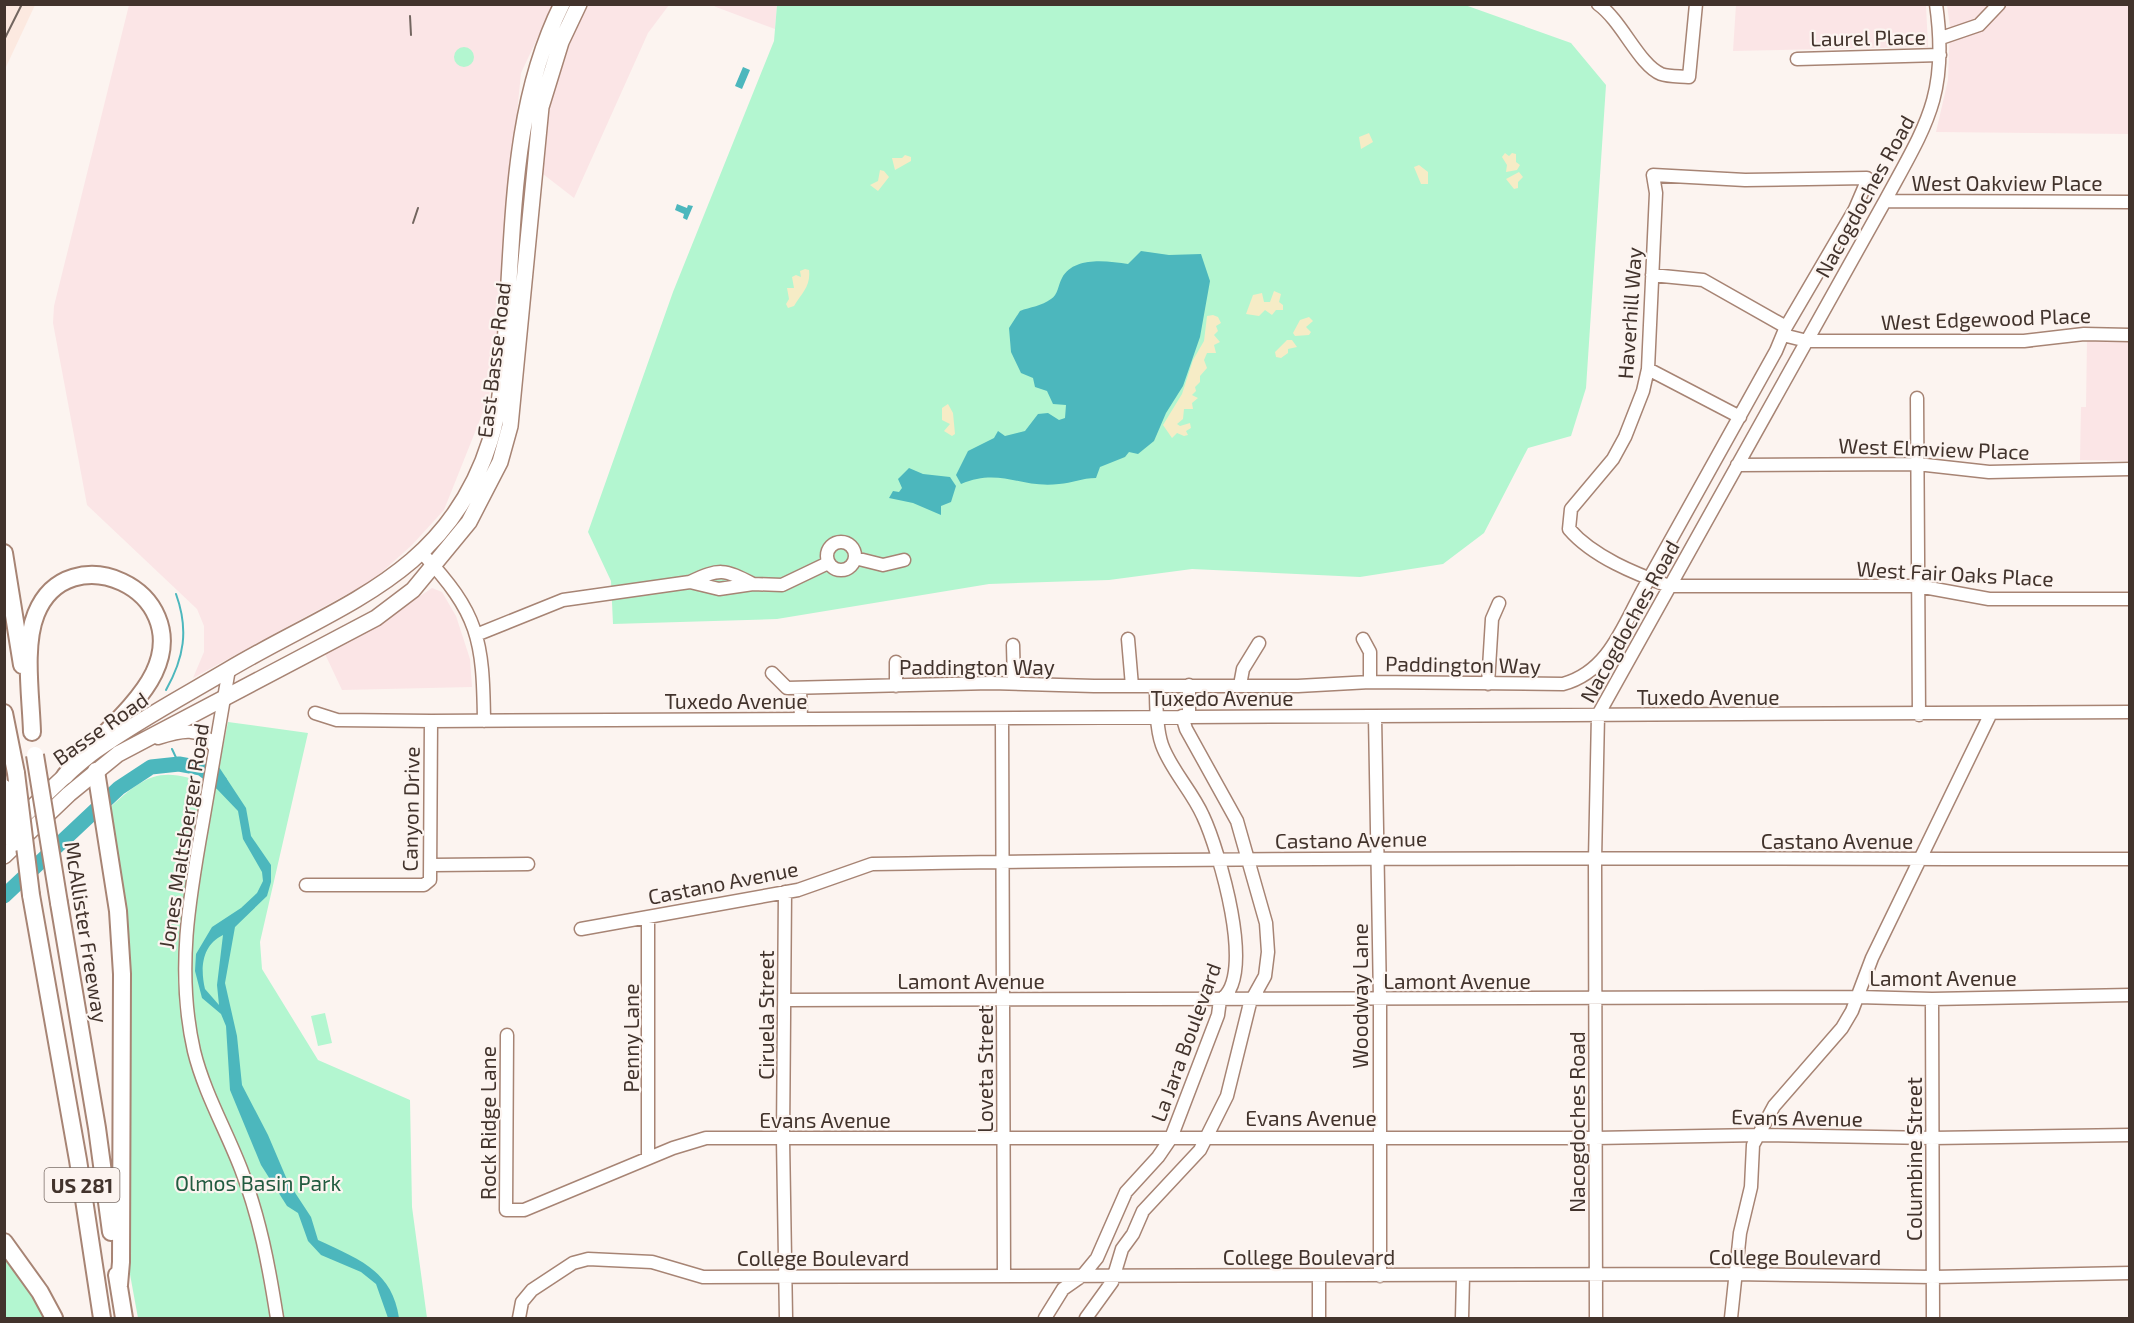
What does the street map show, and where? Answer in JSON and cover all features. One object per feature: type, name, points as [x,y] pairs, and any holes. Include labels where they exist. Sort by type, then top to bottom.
[{"type":"highway","name":"McAllister Freeway","points":[[4,553],[97,1128],[124,1318]]},
{"type":"highway","points":[[32,732],[31,633],[42,602],[52,590],[68,580],[86,575],[107,576],[125,581],[137,589],[156,613],[160,627],[160,655],[154,673],[137,699],[65,776]]},
{"type":"highway","name":"US 281","points":[[4,713],[16,773],[31,895],[102,1318]]},
{"type":"highway","points":[[96,771],[118,911],[122,974],[119,1285]]},
{"type":"highway","points":[[4,788],[17,859],[31,895]]},
{"type":"highway","points":[[4,1242],[40,1292],[54,1318]]},
{"type":"main road","name":"East Basse Road","points":[[224,698],[376,618],[413,590],[470,522],[488,489],[505,445],[524,120],[540,56],[561,4]]},
{"type":"main road","name":"East Basse Road","points":[[229,669],[368,594],[422,553],[454,515],[478,473],[510,374],[541,107],[554,61],[579,4]]},
{"type":"main road","name":"Basse Road","points":[[5,834],[65,776],[94,752],[229,669]]},
{"type":"main road","points":[[60,803],[83,771],[96,760],[207,692],[221,682],[229,669]]},
{"type":"main road","name":"Basse Road","points":[[4,856],[96,771],[133,745],[224,698]]},
{"type":"street","points":[[1598,4],[1620,24],[1649,66],[1662,75],[1689,77],[1696,4]]},
{"type":"street","name":"Nacogdoches Road","points":[[1596,1318],[1595,860],[1598,715],[1929,118],[1938,88],[1941,38],[1936,4]]},
{"type":"street","points":[[1941,38],[1979,25],[1998,4]]},
{"type":"street","name":"Laurel Place","points":[[1797,59],[1940,55]]},
{"type":"street","name":"Haverhill Way","points":[[1669,586],[1649,579],[1581,543],[1569,529],[1568,522],[1574,504],[1605,470],[1625,437],[1635,414],[1648,369],[1656,193],[1653,175],[1745,180],[1867,178]]},
{"type":"street","name":"Paddington Way","points":[[772,673],[787,688],[1014,683],[1132,686],[1370,682],[1563,684],[1593,670],[1605,657],[1855,209],[1866,186],[1867,178]]},
{"type":"street","name":"West Oakview Place","points":[[1885,201],[2130,202]]},
{"type":"street","name":"West Edgewood Place","points":[[1652,275],[1703,280],[1785,331],[1807,341],[2024,341],[2084,334],[2130,335]]},
{"type":"street","points":[[1648,369],[1740,417]]},
{"type":"street","points":[[1917,398],[1919,715]]},
{"type":"street","name":"West Elmview Place","points":[[1737,465],[1917,464],[1989,472],[2130,469]]},
{"type":"street","points":[[840,542],[852,547],[855,558],[853,565],[845,570],[835,569],[828,563],[829,549],[840,542]]},
{"type":"street","points":[[422,553],[459,596],[476,635],[484,676],[484,721]]},
{"type":"street","points":[[855,558],[883,565],[904,560]]},
{"type":"street","points":[[690,582],[719,589],[753,584],[770,586],[793,582],[828,563]]},
{"type":"street","points":[[476,635],[563,600],[690,582],[722,570],[753,584]]},
{"type":"street","name":"West Fair Oaks Place","points":[[1669,586],[1918,586],[1989,599],[2130,599]]},
{"type":"street","points":[[1488,684],[1492,619],[1499,603]]},
{"type":"street","points":[[1128,639],[1132,686]]},
{"type":"street","points":[[1363,639],[1370,652],[1370,682]]},
{"type":"street","points":[[1240,685],[1243,669],[1259,643]]},
{"type":"street","points":[[1013,645],[1014,683]]},
{"type":"street","points":[[896,662],[896,686]]},
{"type":"street","name":"Jones Maltsberger Road","points":[[229,669],[189,902],[184,944],[185,999],[202,1077],[241,1168],[262,1229],[277,1318]]},
{"type":"street","name":"La Jara Boulevard","points":[[1045,1318],[1064,1289],[1083,1275],[1097,1258],[1126,1191],[1158,1157],[1171,1137],[1218,1015],[1220,1000],[1228,993],[1235,970],[1233,915],[1205,819],[1161,744],[1159,716],[1156,711],[1156,686]]},
{"type":"street","points":[[1086,1318],[1115,1275],[1122,1249],[1133,1234],[1143,1211],[1196,1157],[1227,1096],[1253,1000],[1265,976],[1268,952],[1263,907],[1246,860],[1238,821],[1186,729],[1185,716],[1189,686]]},
{"type":"street","points":[[800,688],[801,719]]},
{"type":"street","name":"Tuxedo Avenue","points":[[315,713],[337,720],[484,721],[1002,719],[1159,716],[1919,715],[2130,712]]},
{"type":"street","points":[[1731,1318],[1740,1233],[1751,1187],[1753,1144],[1774,1106],[1842,1028],[1918,859],[1991,714]]},
{"type":"street","name":"Woodway Lane","points":[[1375,716],[1380,999],[1380,1275]]},
{"type":"street","name":"Loveta Street","points":[[1002,719],[1004,1275]]},
{"type":"street","name":"Canyon Drive","points":[[306,885],[424,885],[430,880],[432,865],[431,721]]},
{"type":"street","points":[[133,745],[186,731],[204,734],[215,749]]},
{"type":"street","name":"Castano Avenue","points":[[581,929],[785,892],[872,864],[1377,857],[1595,860],[2130,859]]},
{"type":"street","points":[[432,865],[528,864]]},
{"type":"street","name":"Ciruela Street","points":[[785,892],[783,1139],[786,1318]]},
{"type":"street","name":"Penny Lane","points":[[648,917],[648,1158]]},
{"type":"street","name":"Lamont Avenue","points":[[785,1000],[1858,996],[1932,999],[2130,995]]},
{"type":"street","name":"Columbine Street","points":[[1932,999],[1933,1318]]},
{"type":"street","name":"Rock Ridge Lane","points":[[506,1210],[507,1035]]},
{"type":"street","name":"Evans Avenue","points":[[506,1210],[524,1210],[648,1158],[706,1138],[1379,1136],[1595,1138],[1758,1134],[1932,1138],[2130,1135]]},
{"type":"street","name":"College Boulevard","points":[[519,1318],[522,1302],[532,1290],[573,1263],[588,1259],[652,1262],[702,1277],[1734,1274],[1933,1276],[2130,1273]]},
{"type":"street","points":[[1319,1275],[1319,1318]]},
{"type":"street","points":[[1462,1318],[1463,1276]]},
{"type":"shaded area","points":[[4,5],[35,5],[5,69]]},
{"type":"shaded area","points":[[129,5],[553,5],[521,73],[500,285],[499,319],[489,397],[444,510],[412,545],[373,580],[193,678],[204,652],[204,626],[197,609],[87,505],[53,323],[54,306]]},
{"type":"shaded area","points":[[589,5],[669,5],[648,33],[574,198],[543,174],[547,115],[574,31]]},
{"type":"shaded area","points":[[712,5],[777,5],[775,29],[716,7]]},
{"type":"shaded area","points":[[1736,5],[1926,5],[1928,47],[1733,51]]},
{"type":"shaded area","points":[[1947,5],[2129,5],[2129,134],[1936,132],[1948,80],[1950,27]]},
{"type":"shaded area","points":[[2087,339],[2129,339],[2129,461],[2080,460],[2081,407],[2086,407]]},
{"type":"shaded area","points":[[432,588],[442,592],[456,616],[470,659],[472,687],[342,690],[325,654],[373,628]]},
{"type":"green space","points":[[777,5],[1465,5],[1571,43],[1606,85],[1586,388],[1571,436],[1528,448],[1484,533],[1443,564],[1360,577],[1192,569],[1109,580],[989,584],[777,619],[613,624],[611,581],[588,532],[673,292],[774,41]]},
{"type":"green space","points":[[464,47],[471,50],[474,57],[471,64],[464,67],[457,64],[454,57],[457,50]]},
{"type":"green space","name":"Olmos Basin Park","points":[[228,722],[308,733],[260,942],[262,969],[318,1060],[410,1100],[412,1207],[427,1318],[138,1318],[125,1247],[125,974],[106,811],[133,788],[156,776],[181,776],[215,787]]},
{"type":"green space","points":[[325,1013],[332,1043],[318,1046],[311,1016]]},
{"type":"green space","points":[[4,1253],[49,1318],[5,1318]]},
{"type":"sand","points":[[1369,133],[1373,142],[1361,149],[1359,137]]},
{"type":"sand","points":[[1505,153],[1509,156],[1512,153],[1516,154],[1516,162],[1520,165],[1517,170],[1506,172],[1507,165],[1502,157]]},
{"type":"sand","points":[[905,155],[911,157],[911,161],[895,170],[892,158],[902,158]]},
{"type":"sand","points":[[1419,165],[1428,172],[1428,184],[1421,184],[1414,167]]},
{"type":"sand","points":[[880,170],[889,177],[878,191],[870,185],[878,181]]},
{"type":"sand","points":[[1519,172],[1523,177],[1518,182],[1518,188],[1514,189],[1506,179]]},
{"type":"sand","points":[[809,270],[807,285],[794,306],[788,308],[787,288],[794,288],[792,277],[796,275],[801,277],[800,271]]},
{"type":"sand","points":[[1274,291],[1281,294],[1279,302],[1283,305],[1283,310],[1276,310],[1272,315],[1265,310],[1259,316],[1246,314],[1253,295],[1262,293],[1264,302],[1270,302]]},
{"type":"sand","points":[[1207,316],[1218,317],[1221,323],[1216,326],[1218,331],[1214,335],[1220,342],[1214,345],[1216,353],[1207,353],[1204,360],[1207,368],[1200,376],[1200,382],[1192,395],[1198,398],[1192,403],[1193,409],[1184,409],[1183,419],[1177,424],[1180,426],[1190,423],[1191,428],[1186,431],[1188,435],[1177,433],[1172,438],[1163,425],[1182,394],[1193,360],[1204,341]]},
{"type":"sand","points":[[1309,317],[1313,321],[1306,327],[1311,332],[1309,335],[1295,336],[1293,333],[1300,320]]},
{"type":"sand","points":[[1287,340],[1292,340],[1297,347],[1288,349],[1288,353],[1281,358],[1276,357],[1275,352]]},
{"type":"sand","points":[[948,404],[953,413],[955,434],[952,436],[944,431],[950,424],[942,420],[942,408]]},
{"type":"water","points":[[743,67],[750,70],[742,89],[735,86]]},
{"type":"water","points":[[677,204],[687,208],[688,205],[693,206],[687,220],[683,218],[684,214],[675,210]]},
{"type":"water","points":[[1141,251],[1169,255],[1201,254],[1210,281],[1200,337],[1183,386],[1166,413],[1154,441],[1138,454],[1129,452],[1125,457],[1100,467],[1096,478],[1046,485],[988,478],[975,479],[961,484],[956,475],[968,451],[994,438],[998,431],[1005,436],[1025,431],[1038,414],[1048,413],[1059,420],[1065,418],[1066,405],[1053,404],[1047,391],[1035,387],[1033,378],[1021,373],[1011,352],[1009,328],[1020,311],[1044,303],[1053,297],[1062,278],[1074,266],[1092,262],[1128,264]]},
{"type":"water","points":[[909,468],[923,474],[950,477],[956,486],[951,502],[941,506],[941,515],[913,503],[889,498],[893,491],[899,492],[902,488],[898,479]]},
{"type":"water","points":[[219,767],[246,808],[251,836],[271,865],[271,882],[267,896],[235,927],[225,983],[237,1036],[242,1085],[268,1135],[288,1182],[311,1217],[318,1240],[359,1260],[381,1277],[389,1288],[399,1318],[388,1318],[376,1284],[361,1272],[321,1255],[308,1241],[298,1213],[287,1206],[261,1165],[230,1090],[226,1026],[221,1014],[202,998],[195,971],[196,954],[212,927],[241,908],[257,893],[263,881],[262,872],[243,839],[238,811],[215,787]],"holes":[[[223,935],[217,985],[219,1005],[205,989],[203,965],[207,951],[216,939]]]},
{"type":"waterway","points":[[166,690],[177,667],[183,644],[182,620],[176,594]]},
{"type":"waterway","points":[[172,749],[179,764]]},
{"type":"waterway","points":[[4,896],[119,788],[151,767],[179,764],[201,768],[220,782]]},
{"type":"railway","points":[[4,40],[22,4]]},
{"type":"railway","points":[[410,16],[411,35]]},
{"type":"railway","points":[[413,223],[418,208]]}]
